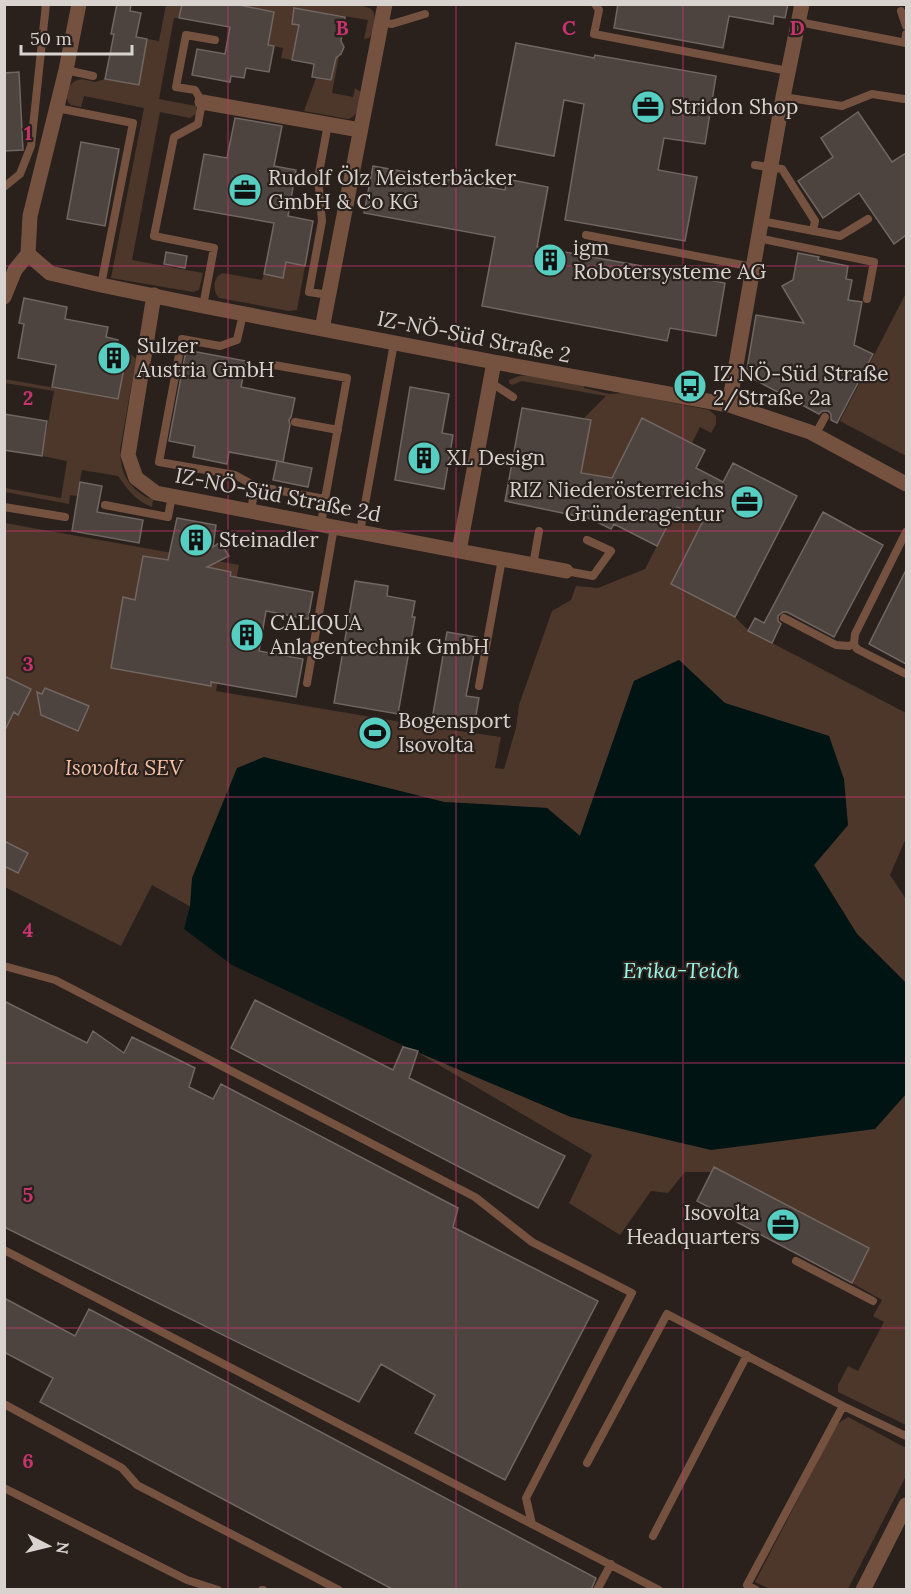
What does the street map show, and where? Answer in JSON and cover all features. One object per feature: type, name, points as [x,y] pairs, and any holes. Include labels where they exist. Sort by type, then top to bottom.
[{"type":"street","points":[[4,297],[15,270],[27,254],[30,216],[66,70],[79,4]]},
{"type":"street","points":[[322,329],[385,4]]},
{"type":"street","points":[[729,405],[783,97],[802,4]]},
{"type":"street","points":[[202,102],[360,130]]},
{"type":"street","name":"IZ-NÖ-Süd Straße 2","points":[[27,254],[50,273],[101,285],[394,343],[729,405],[815,435],[906,484]]},
{"type":"street","name":"IZ-NÖ-Süd Straße 2d","points":[[154,295],[128,456],[136,477],[156,493],[566,571]]},
{"type":"street","points":[[459,551],[494,362]]},
{"type":"street","points":[[863,1590],[906,1505]]},
{"type":"lane","points":[[4,188],[20,174],[31,146],[46,4]]},
{"type":"lane","points":[[595,4],[599,10],[594,34],[788,71]]},
{"type":"lane","points":[[901,11],[906,26]]},
{"type":"lane","points":[[381,22],[392,24],[425,14]]},
{"type":"lane","points":[[799,22],[906,40]]},
{"type":"lane","points":[[203,306],[214,248],[154,236],[174,137],[198,124],[202,102],[195,90],[176,87],[186,35],[215,40]]},
{"type":"lane","points":[[66,70],[93,76]]},
{"type":"lane","points":[[783,97],[842,106],[872,94],[904,99]]},
{"type":"lane","points":[[57,108],[133,123],[101,285]]},
{"type":"lane","points":[[328,124],[318,178],[322,221],[309,292],[329,295]]},
{"type":"lane","points":[[755,165],[783,170],[815,221],[813,231]]},
{"type":"lane","points":[[761,221],[840,236],[868,219]]},
{"type":"lane","points":[[586,235],[753,267]]},
{"type":"lane","points":[[758,238],[874,262],[867,299]]},
{"type":"lane","points":[[243,314],[237,340],[220,346],[182,339],[159,462],[235,475],[255,486],[325,499]]},
{"type":"lane","points":[[360,532],[394,343]]},
{"type":"lane","points":[[274,365],[347,378],[325,499],[327,526],[307,683]]},
{"type":"lane","points":[[490,382],[513,397]]},
{"type":"lane","points":[[815,435],[825,417]]},
{"type":"lane","points":[[295,422],[338,430]]},
{"type":"lane","points":[[251,511],[255,486]]},
{"type":"lane","points":[[105,505],[168,517],[172,496]]},
{"type":"lane","points":[[4,507],[65,517]]},
{"type":"lane","points":[[532,565],[539,531]]},
{"type":"lane","points":[[906,532],[855,634],[854,644],[857,649],[906,674]]},
{"type":"lane","points":[[566,571],[593,576],[611,551],[587,540]]},
{"type":"lane","points":[[479,686],[502,559]]},
{"type":"lane","points":[[784,618],[836,645],[854,644]]},
{"type":"lane","points":[[4,966],[55,980],[475,1197],[531,1242],[632,1293],[526,1498],[532,1524]]},
{"type":"lane","points":[[4,1250],[658,1590]]},
{"type":"lane","points":[[796,1261],[873,1301]]},
{"type":"lane","points":[[587,1463],[667,1314],[843,1406],[906,1436]]},
{"type":"lane","points":[[653,1536],[747,1355]]},
{"type":"lane","points":[[4,1404],[122,1468],[137,1485],[339,1590]]},
{"type":"lane","points":[[756,1590],[747,1585],[843,1406]]},
{"type":"lane","points":[[4,1488],[187,1580],[218,1590]]},
{"type":"lane","points":[[597,1590],[611,1564]]},
{"type":"green space","points":[[166,5],[182,5],[179,18],[174,18],[159,99],[196,106],[197,113],[190,118],[160,112],[132,260],[203,273],[199,290],[193,292],[111,278],[144,108],[84,96],[81,107],[71,105],[67,97],[70,85],[82,79],[95,82],[105,79],[139,85],[147,39],[159,41]]},
{"type":"green space","points":[[236,5],[355,5],[368,7],[373,11],[375,18],[373,31],[369,38],[364,39],[368,20],[294,8],[292,24],[299,25],[292,60],[281,58],[283,48],[268,45],[274,12]]},
{"type":"green space","points":[[336,55],[339,56],[332,93],[353,97],[355,88],[361,92],[357,112],[348,119],[304,111],[316,78],[331,80]]},
{"type":"green space","points":[[286,262],[305,266],[297,310],[289,311],[219,298],[217,295],[215,280],[223,273],[262,280],[264,274],[283,278]]},
{"type":"green space","points":[[906,293],[906,456],[840,421]]},
{"type":"green space","points":[[127,353],[136,359],[120,459],[124,474],[132,487],[153,500],[152,507],[137,498],[118,476],[82,470],[77,496],[70,495],[69,504],[5,492],[5,488],[61,498],[67,461],[42,456],[54,391],[5,383],[4,379],[118,399]]},
{"type":"green space","points":[[531,375],[584,385],[584,388],[609,394],[624,393],[709,410],[716,416],[716,424],[711,433],[700,427],[692,443],[642,418],[612,478],[581,473],[591,420],[584,418],[606,396],[522,381],[512,385],[509,383],[509,380],[519,376]]},
{"type":"green space","name":"Isovolta SEV","points":[[677,507],[703,521],[671,584],[735,617],[749,631],[906,713],[906,838],[890,875],[906,899],[906,983],[857,934],[814,865],[848,825],[829,736],[724,703],[679,660],[634,681],[580,836],[547,808],[444,802],[348,778],[292,964],[152,885],[121,946],[5,887],[5,523],[239,565],[216,691],[501,737],[495,768],[504,769],[516,728],[519,705],[552,611],[571,600],[576,586],[598,588],[645,569]]},
{"type":"green space","points":[[415,1051],[571,1117],[874,1129],[906,1094],[906,1425],[838,1392],[838,1385],[848,1366],[858,1371],[884,1322],[873,1316],[882,1300],[852,1283],[869,1248],[724,1172],[685,1172],[668,1193],[651,1191],[620,1235],[569,1203],[592,1155]]},
{"type":"green space","points":[[848,1417],[906,1448],[906,1476],[848,1589],[770,1589],[755,1582],[837,1424]]},
{"type":"water","name":"Erika-Teich","points":[[679,660],[725,703],[829,736],[844,779],[848,825],[814,865],[857,934],[906,983],[906,1094],[875,1129],[711,1150],[571,1117],[415,1051],[232,965],[184,929],[190,906],[192,878],[237,768],[264,757],[444,802],[547,808],[580,836],[634,681]]},
{"type":"building","points":[[117,4],[131,4],[130,11],[141,13],[136,37],[147,39],[139,85],[105,79]]},
{"type":"building","points":[[182,4],[234,4],[274,12],[268,45],[274,46],[269,72],[246,68],[244,78],[231,76],[230,82],[192,75],[197,49],[225,54],[230,27],[179,18]]},
{"type":"building","points":[[618,4],[788,4],[785,18],[774,16],[773,24],[729,16],[723,48],[614,28]]},
{"type":"building","points":[[294,8],[345,17],[341,41],[344,47],[336,58],[331,80],[312,77],[314,64],[292,60],[299,25],[292,24]]},
{"type":"building","points":[[516,43],[594,58],[595,55],[716,76],[705,144],[664,138],[658,170],[697,177],[685,241],[565,220],[584,104],[564,100],[554,156],[496,145]]},
{"type":"building","points":[[19,72],[23,150],[4,151],[4,73]]},
{"type":"building","points":[[858,112],[892,162],[906,153],[906,235],[894,244],[859,193],[823,218],[798,181],[833,157],[821,138]]},
{"type":"building","name":"Rudolf Ölz Meisterbäcker GmbH & Co KG","points":[[235,118],[282,126],[274,166],[296,170],[288,216],[313,221],[305,266],[286,262],[283,278],[264,274],[274,223],[194,209],[204,154],[227,158]]},
{"type":"building","points":[[81,142],[119,149],[105,226],[67,219]]},
{"type":"building","name":"igm Robotersysteme AG","points":[[373,166],[505,190],[507,179],[548,187],[537,247],[725,283],[716,336],[670,328],[667,341],[482,306],[495,237],[364,213]]},
{"type":"building","points":[[166,252],[187,256],[185,268],[164,264]]},
{"type":"building","points":[[798,253],[848,266],[846,279],[852,280],[848,300],[862,302],[854,345],[873,354],[837,423],[831,420],[831,414],[828,411],[822,411],[819,414],[746,375],[756,315],[804,323],[782,286],[793,280]]},
{"type":"building","points":[[24,298],[67,307],[65,319],[108,327],[106,337],[118,340],[115,351],[127,353],[118,399],[52,387],[56,365],[18,358],[24,324],[19,323]]},
{"type":"building","points":[[186,350],[246,361],[241,387],[295,398],[289,420],[283,462],[229,452],[227,464],[193,457],[195,446],[169,441]]},
{"type":"building","name":"XL Design","points":[[410,387],[449,394],[442,433],[453,435],[444,489],[395,480]]},
{"type":"building","points":[[522,408],[591,420],[581,473],[612,478],[642,418],[705,450],[696,468],[723,482],[733,463],[797,496],[735,617],[671,584],[703,521],[677,507],[657,546],[614,524],[611,529],[591,519],[505,501]]},
{"type":"building","points":[[4,414],[47,421],[42,456],[4,450]]},
{"type":"building","points":[[277,461],[312,468],[308,487],[273,480]]},
{"type":"building","points":[[80,482],[102,486],[97,512],[143,520],[139,543],[72,531]]},
{"type":"building","points":[[823,512],[883,545],[834,637],[787,612],[778,616],[781,624],[772,643],[748,631],[755,618],[764,623]]},
{"type":"building","points":[[177,518],[216,525],[213,547],[220,542],[229,556],[207,567],[231,572],[230,576],[313,592],[308,619],[266,611],[259,651],[303,659],[296,697],[211,682],[211,686],[111,668],[123,597],[135,600],[143,556],[168,560]]},
{"type":"building","points":[[906,570],[906,664],[869,644]]},
{"type":"building","points":[[355,581],[388,586],[387,596],[415,601],[412,617],[415,617],[398,714],[334,703]]},
{"type":"building","points":[[447,632],[477,637],[466,696],[479,698],[474,727],[432,720]]},
{"type":"building","points":[[4,676],[31,689],[18,715],[14,712],[4,732]]},
{"type":"building","points":[[45,688],[89,706],[78,731],[41,715],[37,692],[42,694]]},
{"type":"building","points":[[4,841],[28,853],[18,873],[4,866]]},
{"type":"building","points":[[255,1000],[393,1070],[403,1047],[418,1051],[409,1078],[565,1156],[538,1208],[231,1048]]},
{"type":"building","points":[[4,1001],[87,1043],[93,1031],[124,1053],[132,1037],[195,1068],[189,1087],[213,1099],[221,1084],[458,1208],[453,1227],[598,1301],[505,1480],[415,1433],[435,1395],[381,1364],[359,1402],[4,1227]]},
{"type":"building","name":"Isovolta Headquarters","points":[[714,1167],[869,1248],[852,1283],[697,1201]]},
{"type":"building","points":[[4,1298],[75,1336],[89,1309],[596,1578],[591,1590],[394,1590],[40,1402],[53,1378],[4,1352]]},
{"type":"place","name":"Stridon Shop","points":[[648,107]]},
{"type":"place","name":"Rudolf Ölz Meisterbäcker GmbH & Co KG","points":[[245,190]]},
{"type":"place","name":"igm Robotersysteme AG","points":[[550,260]]},
{"type":"place","name":"Sulzer Austria GmbH","points":[[114,358]]},
{"type":"place","name":"IZ NÖ-Süd Straße 2/Straße 2a","points":[[690,386]]},
{"type":"place","name":"XL Design","points":[[424,458]]},
{"type":"place","name":"RIZ Niederösterreichs Gründeragentur","points":[[747,502]]},
{"type":"place","name":"Steinadler","points":[[196,540]]},
{"type":"place","name":"CALIQUA Anlagentechnik GmbH","points":[[247,635]]},
{"type":"place","name":"Bogensport Isovolta","points":[[375,733]]},
{"type":"place","name":"Isovolta Headquarters","points":[[783,1225]]}]
